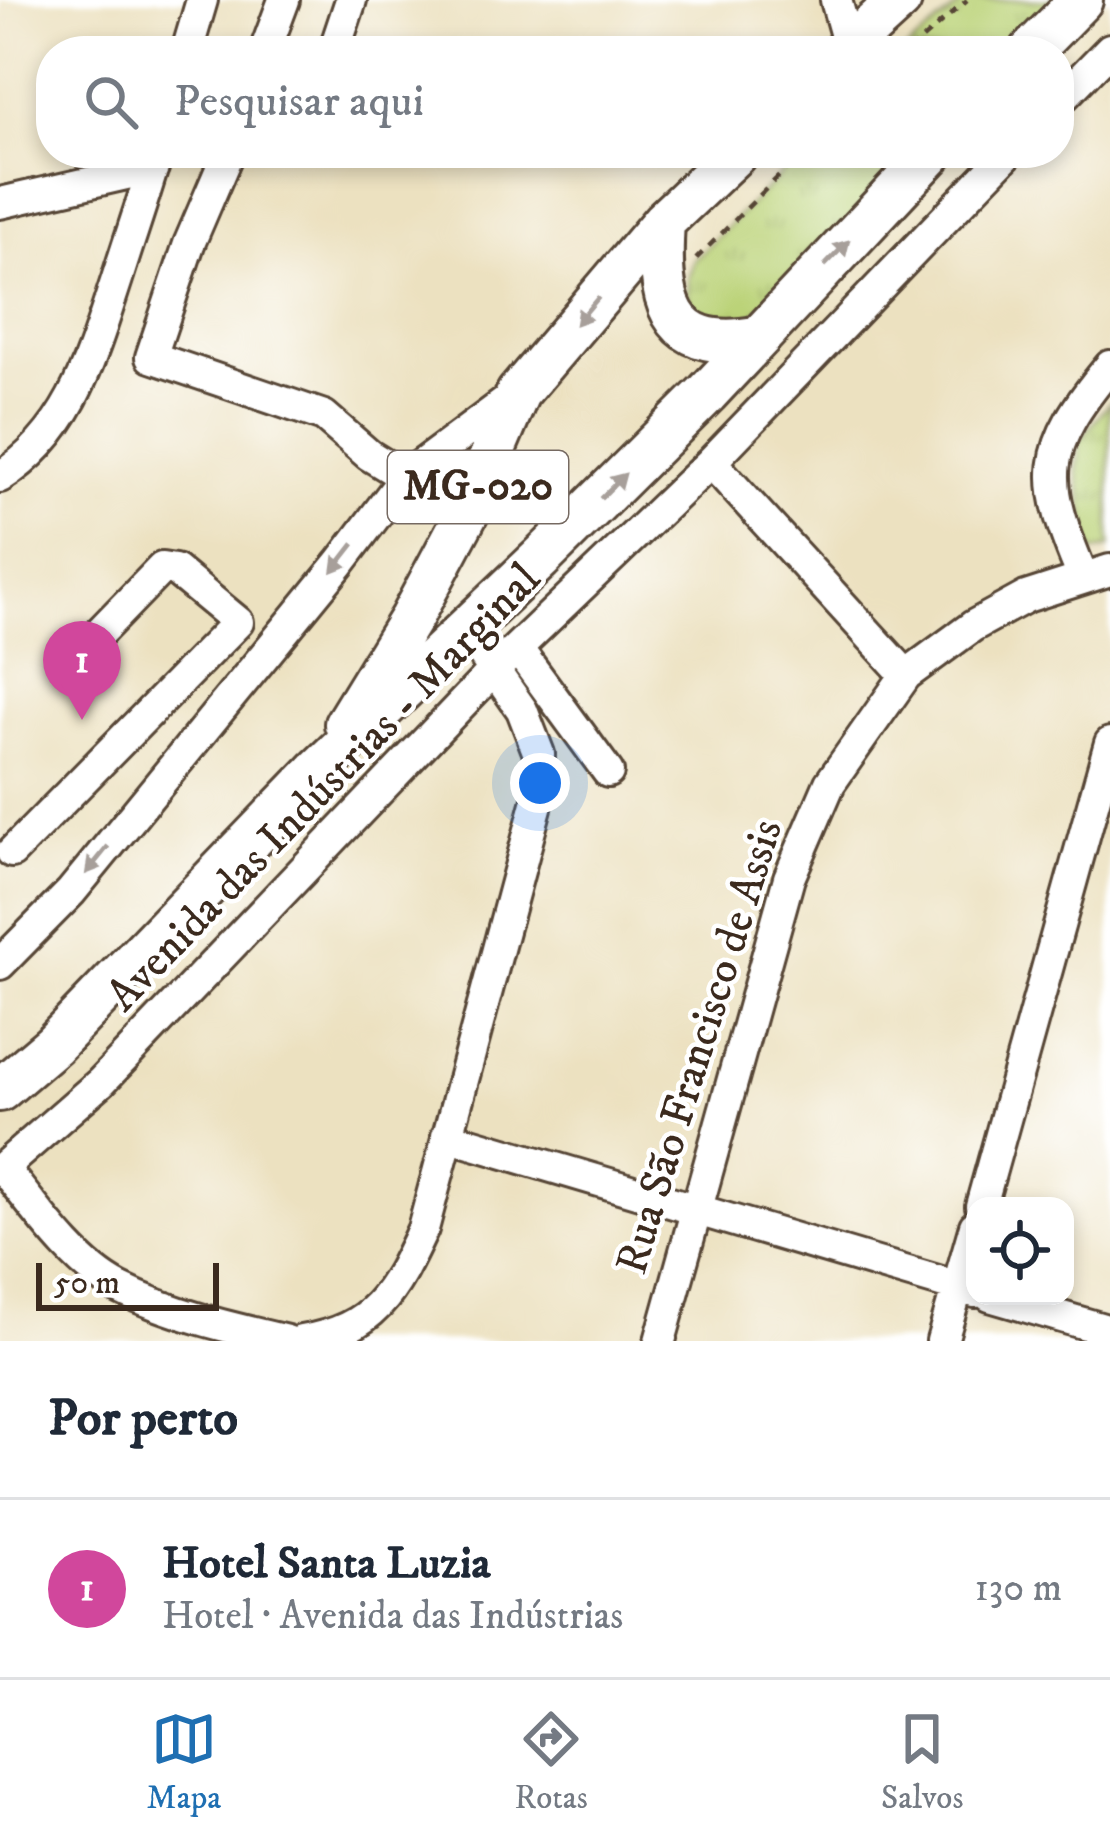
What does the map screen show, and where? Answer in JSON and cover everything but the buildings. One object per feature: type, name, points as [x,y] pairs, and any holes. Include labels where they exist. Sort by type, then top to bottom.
[{"type":"highway","points":[[861,36],[900,0]]},
{"type":"highway","points":[[1046,36],[1081,0]]},
{"type":"highway","name":"MG-020","points":[[317,771],[467,513],[518,393],[663,222],[720,168]]},
{"type":"highway","name":"MG-020","points":[[0,1090],[53,1045],[317,771],[690,410],[918,168]]},
{"type":"highway","points":[[663,222],[660,272],[665,299],[676,319],[708,340],[728,343],[756,338]]},
{"type":"street","points":[[191,36],[202,0]]},
{"type":"street","points":[[271,36],[284,0]]},
{"type":"street","points":[[339,36],[350,0]]},
{"type":"street","points":[[836,0],[844,36]]},
{"type":"street","points":[[1074,86],[1110,49]]},
{"type":"street","points":[[0,203],[126,168]]},
{"type":"street","points":[[0,477],[23,463],[54,430],[91,364],[152,168]]},
{"type":"street","points":[[222,168],[189,244],[151,357],[324,416],[369,455],[405,477]]},
{"type":"street","name":"Avenida das Indústrias - Marginal","points":[[1,1169],[101,1082],[506,658],[711,462],[994,168]]},
{"type":"street","points":[[1097,573],[1066,536],[1052,474],[1060,438],[1084,397],[1110,366]]},
{"type":"street","points":[[0,964],[70,892],[405,477],[518,393]]},
{"type":"street","points":[[711,462],[906,675]]},
{"type":"street","points":[[12,852],[238,622],[175,570],[162,568],[67,666]]},
{"type":"street","name":"Rua São Francisco de Assis","points":[[660,1341],[789,878],[830,783],[906,675],[973,626],[1026,597],[1097,573]]},
{"type":"street","points":[[466,630],[506,658],[608,772]]},
{"type":"street","points":[[219,643],[254,669]]},
{"type":"street","points":[[303,1341],[334,1335],[367,1318],[401,1274],[422,1229],[538,800],[539,754],[506,658]]},
{"type":"street","points":[[983,1197],[1110,743]]},
{"type":"street","points":[[447,1136],[966,1289],[942,1341]]},
{"type":"street","points":[[1,1169],[64,1242],[116,1286],[225,1327],[287,1341]]},
{"type":"street","points":[[1021,1305],[1110,1331]]},
{"type":"path","points":[[926,36],[967,0]]},
{"type":"path","points":[[690,272],[694,260],[787,168]]},
{"type":"green space","points":[[966,0],[1072,0],[1037,36],[923,36]]},
{"type":"green space","points":[[787,168],[910,168],[730,337],[692,306],[687,288],[694,260]]},
{"type":"green space","points":[[1110,402],[1110,547],[1091,552],[1077,471],[1080,440]]},
{"type":"place","name":"Hotel Santa Luzia","points":[[82,720]]}]
